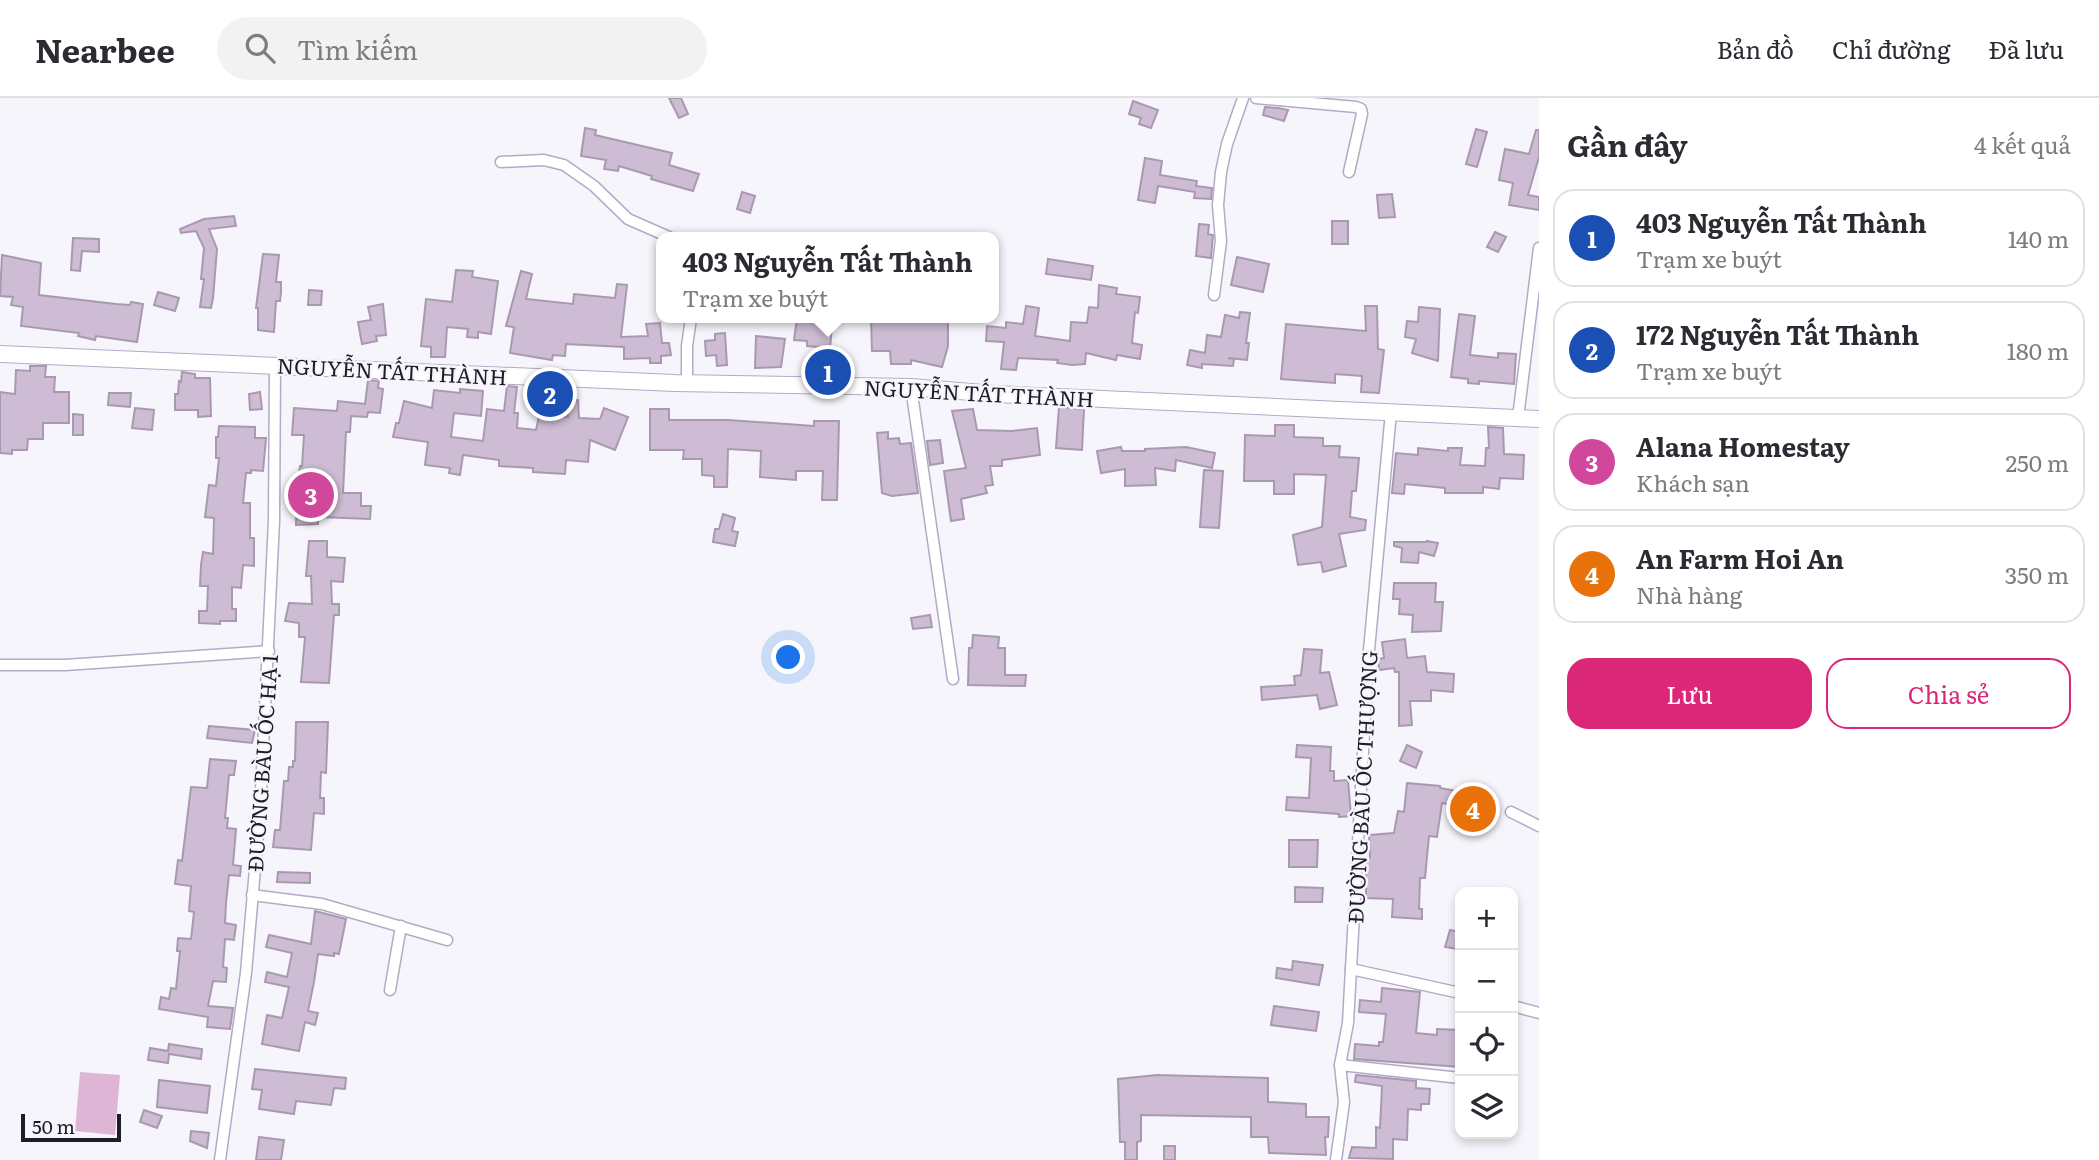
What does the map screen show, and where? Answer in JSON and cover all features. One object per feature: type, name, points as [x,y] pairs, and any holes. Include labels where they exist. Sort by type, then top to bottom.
[{"type":"main road","name":"NGUYỄN TẤT THÀNH","points":[[0,354],[687,383],[911,387],[995,394],[1539,419]]},
{"type":"street","points":[[1214,295],[1222,242],[1218,205],[1220,180],[1227,144],[1243,98]]},
{"type":"street","points":[[1256,98],[1361,109],[1349,172]]},
{"type":"street","points":[[500,162],[544,160],[564,166],[594,186],[628,219],[658,232]]},
{"type":"street","points":[[1518,418],[1539,248]]},
{"type":"street","points":[[687,383],[690,323]]},
{"type":"street","name":"ĐƯỜNG BÀU ỐC HẠ 1","points":[[220,1160],[246,973],[269,651],[274,521],[275,365]]},
{"type":"street","points":[[911,387],[953,679]]},
{"type":"street","name":"ĐƯỜNG BÀU ỐC THƯỢNG","points":[[1336,1160],[1344,1102],[1340,1065],[1348,1023],[1368,661],[1391,412]]},
{"type":"street","points":[[0,665],[65,665],[269,651]]},
{"type":"street","points":[[1511,812],[1539,826]]},
{"type":"street","points":[[252,895],[322,904],[447,940]]},
{"type":"street","points":[[390,990],[401,926]]},
{"type":"street","points":[[1351,969],[1455,992]]},
{"type":"street","points":[[1518,1007],[1539,1013]]},
{"type":"street","points":[[1340,1065],[1455,1077]]},
{"type":"shaded area","points":[[80,1072],[120,1075],[115,1135],[75,1131]]},
{"type":"building","points":[[669,98],[681,98],[688,114],[679,118]]},
{"type":"building","points":[[1133,101],[1158,110],[1151,128],[1139,124],[1141,118],[1129,114]]},
{"type":"building","points":[[1265,107],[1288,110],[1284,121],[1263,115]]},
{"type":"building","points":[[585,128],[596,130],[595,135],[672,153],[669,165],[699,174],[693,191],[619,166],[618,171],[604,169],[606,160],[581,156]]},
{"type":"building","points":[[1476,129],[1487,132],[1477,167],[1466,164]]},
{"type":"building","points":[[1536,130],[1539,130],[1539,157],[1528,195],[1539,197],[1539,210],[1509,205],[1513,183],[1499,180],[1505,149],[1529,154]]},
{"type":"building","points":[[1145,158],[1162,161],[1160,175],[1197,181],[1196,186],[1212,188],[1211,199],[1194,198],[1195,192],[1158,186],[1155,203],[1138,200]]},
{"type":"building","points":[[742,192],[755,196],[750,213],[737,209]]},
{"type":"building","points":[[1392,194],[1395,217],[1379,218],[1377,195]]},
{"type":"building","points":[[234,216],[236,226],[209,229],[217,249],[213,298],[211,308],[200,307],[204,248],[196,231],[181,233],[180,229],[204,219]]},
{"type":"building","points":[[1332,221],[1348,221],[1348,244],[1332,244]]},
{"type":"building","points":[[1199,224],[1209,225],[1208,234],[1213,235],[1211,258],[1196,256]]},
{"type":"building","points":[[1495,232],[1506,237],[1498,252],[1487,247]]},
{"type":"building","points":[[73,238],[99,239],[99,252],[82,251],[80,271],[71,270]]},
{"type":"building","points":[[263,254],[279,255],[276,282],[281,282],[281,292],[280,301],[276,301],[274,332],[258,330],[256,308]]},
{"type":"building","points":[[2,255],[41,263],[39,295],[116,304],[143,304],[137,342],[96,336],[95,340],[78,336],[79,333],[21,326],[23,307],[11,305],[13,297],[0,296]]},
{"type":"building","points":[[1237,257],[1269,264],[1263,292],[1231,285]]},
{"type":"building","points":[[1048,259],[1093,266],[1091,280],[1046,274]]},
{"type":"building","points":[[456,270],[473,271],[472,277],[498,281],[491,334],[478,332],[478,338],[467,337],[468,329],[447,327],[445,357],[431,357],[431,347],[421,346],[426,299],[452,302]]},
{"type":"building","points":[[521,271],[532,274],[526,299],[573,304],[574,294],[615,298],[617,284],[627,285],[621,337],[648,336],[646,324],[660,323],[662,343],[669,343],[671,355],[661,356],[661,363],[650,363],[650,358],[624,359],[624,347],[566,344],[565,356],[553,355],[552,360],[510,353],[514,327],[506,326]]},
{"type":"building","points":[[1099,285],[1117,288],[1116,294],[1140,297],[1138,313],[1135,312],[1132,343],[1142,345],[1140,359],[1117,355],[1116,360],[1086,353],[1085,364],[1072,365],[1057,363],[1058,360],[1018,358],[1016,370],[1001,369],[1004,342],[986,341],[987,326],[1006,328],[1006,322],[1023,324],[1026,306],[1039,308],[1035,336],[1070,341],[1071,322],[1087,323],[1089,307],[1098,308]]},
{"type":"building","points":[[309,290],[322,291],[321,305],[308,305]]},
{"type":"building","points":[[158,292],[179,298],[175,311],[154,305]]},
{"type":"building","points":[[383,304],[386,335],[376,336],[377,341],[362,344],[358,322],[371,320],[368,307]]},
{"type":"building","points":[[1365,306],[1377,306],[1378,349],[1384,350],[1379,393],[1361,392],[1362,376],[1335,374],[1335,383],[1281,379],[1286,324],[1366,331]]},
{"type":"building","points":[[1419,307],[1440,309],[1438,361],[1412,353],[1416,339],[1405,337],[1407,321],[1418,322]]},
{"type":"building","points":[[1240,312],[1250,313],[1247,360],[1228,358],[1234,359],[1233,366],[1202,364],[1202,368],[1187,365],[1190,350],[1205,353],[1207,335],[1221,337],[1225,315],[1239,318]]},
{"type":"building","points":[[1459,314],[1475,316],[1470,355],[1498,358],[1498,353],[1516,354],[1514,384],[1479,381],[1479,384],[1468,383],[1468,379],[1451,377]]},
{"type":"building","points":[[796,323],[832,323],[830,348],[807,346],[807,341],[794,340]]},
{"type":"building","points":[[871,323],[948,323],[948,346],[942,367],[911,360],[911,364],[891,364],[890,351],[872,351]]},
{"type":"building","points":[[725,333],[727,365],[717,366],[716,355],[706,356],[705,341],[715,340],[715,334]]},
{"type":"building","points":[[756,336],[785,339],[781,367],[755,368]]},
{"type":"building","points":[[30,366],[46,366],[45,377],[55,377],[54,392],[69,392],[69,423],[43,423],[43,439],[28,439],[27,450],[12,450],[12,454],[0,453],[0,392],[15,394],[16,370],[30,371]]},
{"type":"building","points":[[182,372],[195,374],[195,378],[210,378],[211,416],[198,417],[198,410],[175,410],[175,394],[178,394]]},
{"type":"building","points":[[368,380],[379,381],[378,388],[383,389],[380,413],[368,412],[367,417],[351,416],[350,432],[346,432],[343,493],[361,493],[361,506],[371,506],[370,519],[318,517],[318,524],[296,525],[297,490],[304,435],[292,435],[294,408],[337,411],[338,401],[365,404]]},
{"type":"building","points":[[507,386],[517,387],[514,413],[518,413],[517,428],[536,430],[540,412],[568,417],[567,401],[578,400],[579,418],[600,419],[604,408],[628,417],[615,450],[590,440],[588,462],[566,460],[565,474],[533,472],[533,468],[499,466],[499,460],[463,455],[460,475],[449,473],[450,468],[425,465],[428,442],[393,437],[404,401],[432,408],[434,390],[460,393],[460,389],[483,391],[481,416],[454,413],[451,437],[483,441],[487,409],[504,411]]},
{"type":"building","points":[[260,392],[262,409],[250,410],[249,394]]},
{"type":"building","points":[[109,393],[131,393],[130,407],[108,405]]},
{"type":"building","points":[[1059,407],[1084,409],[1082,450],[1056,448]]},
{"type":"building","points":[[135,408],[154,410],[152,430],[132,428]]},
{"type":"building","points":[[650,409],[669,409],[669,420],[728,420],[814,426],[814,421],[839,421],[837,500],[822,500],[823,471],[796,471],[796,480],[760,477],[761,451],[728,449],[727,487],[714,487],[714,476],[702,475],[702,459],[683,459],[684,450],[650,450]]},
{"type":"building","points":[[973,409],[977,430],[1012,431],[1037,428],[1040,455],[1002,460],[1002,466],[990,466],[993,485],[985,486],[987,493],[961,499],[964,519],[951,521],[944,471],[966,468],[952,411]]},
{"type":"building","points":[[73,414],[83,415],[83,435],[73,435]]},
{"type":"building","points":[[1275,425],[1294,425],[1294,437],[1323,438],[1323,446],[1340,446],[1339,457],[1359,458],[1350,517],[1366,520],[1365,530],[1339,534],[1346,566],[1323,572],[1321,562],[1298,565],[1293,535],[1322,527],[1326,475],[1294,474],[1294,494],[1274,494],[1274,481],[1244,481],[1245,435],[1275,436]]},
{"type":"building","points":[[219,426],[255,427],[255,438],[266,438],[263,471],[251,470],[251,473],[246,473],[243,503],[250,503],[250,538],[254,538],[254,566],[243,565],[241,588],[232,587],[232,609],[236,609],[236,621],[220,621],[220,624],[199,623],[199,611],[207,611],[208,586],[200,586],[203,552],[213,554],[214,518],[205,517],[209,485],[216,486],[219,458],[216,458],[216,437]]},
{"type":"building","points":[[1488,427],[1503,428],[1504,454],[1524,455],[1523,479],[1500,478],[1499,489],[1483,487],[1483,493],[1445,493],[1445,488],[1405,484],[1404,494],[1392,493],[1396,453],[1418,455],[1418,448],[1448,451],[1448,448],[1462,448],[1460,465],[1485,466],[1486,448],[1489,448]]},
{"type":"building","points":[[888,432],[888,439],[899,438],[900,444],[911,443],[918,493],[892,496],[882,493],[877,433]]},
{"type":"building","points":[[940,440],[943,463],[930,465],[927,441]]},
{"type":"building","points":[[1121,447],[1122,451],[1145,451],[1186,447],[1215,453],[1212,468],[1176,460],[1175,471],[1155,468],[1156,485],[1125,486],[1125,469],[1101,473],[1097,451]]},
{"type":"building","points":[[1204,470],[1223,471],[1219,528],[1200,527]]},
{"type":"building","points":[[723,514],[735,518],[732,531],[738,532],[735,546],[713,542],[715,529],[719,529]]},
{"type":"building","points":[[309,541],[327,541],[327,557],[345,558],[343,582],[331,581],[332,604],[339,604],[339,615],[334,615],[329,683],[301,682],[305,637],[299,637],[299,623],[285,621],[289,603],[312,604],[311,576],[306,576]]},
{"type":"building","points":[[1394,542],[1438,543],[1434,556],[1419,552],[1418,563],[1401,562],[1402,548],[1394,546]]},
{"type":"building","points":[[1394,583],[1436,583],[1435,602],[1443,602],[1441,631],[1412,632],[1413,615],[1399,614],[1400,599],[1393,599]]},
{"type":"building","points":[[930,615],[932,627],[913,629],[911,618]]},
{"type":"building","points":[[973,635],[999,637],[998,648],[1005,648],[1005,675],[1026,675],[1025,686],[968,685],[969,648],[972,648]]},
{"type":"building","points":[[1405,639],[1407,658],[1425,656],[1427,672],[1454,674],[1453,692],[1431,690],[1431,701],[1410,701],[1412,725],[1399,726],[1399,672],[1395,672],[1394,668],[1379,670],[1378,659],[1384,658],[1382,642]]},
{"type":"building","points":[[1304,649],[1322,650],[1320,673],[1329,672],[1337,705],[1320,709],[1317,695],[1262,700],[1261,687],[1295,685],[1294,676],[1301,675]]},
{"type":"building","points":[[296,722],[328,722],[326,773],[321,772],[320,798],[324,798],[324,814],[314,813],[311,850],[273,847],[275,830],[280,830],[284,781],[288,781],[289,767],[293,767],[295,761]]},
{"type":"building","points":[[209,726],[255,730],[252,743],[207,738]]},
{"type":"building","points":[[1297,745],[1331,747],[1330,771],[1334,771],[1334,781],[1348,780],[1351,816],[1286,810],[1287,797],[1309,798],[1311,758],[1296,757]]},
{"type":"building","points":[[1407,745],[1422,752],[1416,768],[1400,761]]},
{"type":"building","points":[[210,759],[236,761],[234,775],[229,775],[225,818],[228,818],[227,828],[236,829],[233,865],[241,866],[240,876],[229,875],[225,923],[236,925],[234,940],[225,939],[223,967],[227,968],[226,982],[213,981],[208,1006],[233,1008],[230,1029],[207,1027],[208,1017],[159,1009],[161,997],[169,999],[171,988],[176,989],[180,951],[177,951],[178,938],[191,939],[194,912],[189,911],[191,886],[175,884],[178,860],[182,861],[191,787],[207,788]]},
{"type":"building","points":[[1407,783],[1440,786],[1468,793],[1466,808],[1442,803],[1437,837],[1429,836],[1425,878],[1420,878],[1419,909],[1422,909],[1422,919],[1392,917],[1393,899],[1366,898],[1369,835],[1394,833],[1398,811],[1404,812]]},
{"type":"building","points":[[1289,840],[1318,840],[1317,867],[1289,867]]},
{"type":"building","points":[[278,872],[310,873],[310,883],[277,882]]},
{"type":"building","points":[[1295,887],[1323,888],[1322,902],[1295,902]]},
{"type":"building","points":[[315,911],[346,919],[339,954],[318,954],[308,1011],[318,1013],[315,1025],[305,1022],[299,1051],[262,1044],[267,1015],[282,1018],[289,987],[265,982],[267,972],[287,977],[292,953],[266,947],[269,935],[311,944]]},
{"type":"building","points":[[1450,930],[1455,931],[1455,949],[1445,947]]},
{"type":"building","points":[[1293,961],[1323,965],[1319,985],[1276,978],[1277,968],[1292,970]]},
{"type":"building","points":[[1382,988],[1420,992],[1416,1033],[1437,1035],[1437,1029],[1455,1030],[1455,1067],[1354,1059],[1355,1044],[1379,1046],[1379,1042],[1383,1042],[1386,1014],[1359,1012],[1360,1000],[1381,1002]]},
{"type":"building","points":[[1274,1006],[1319,1012],[1316,1031],[1271,1025]]},
{"type":"building","points":[[169,1044],[202,1049],[201,1059],[169,1054],[168,1063],[148,1060],[150,1048],[168,1051]]},
{"type":"building","points":[[255,1069],[346,1078],[345,1089],[334,1088],[331,1105],[296,1101],[294,1114],[259,1109],[262,1090],[252,1089]]},
{"type":"building","points":[[1157,1075],[1268,1078],[1268,1102],[1306,1104],[1306,1117],[1329,1117],[1328,1137],[1325,1137],[1326,1155],[1269,1153],[1268,1137],[1251,1137],[1251,1117],[1141,1115],[1141,1141],[1137,1142],[1137,1160],[1125,1160],[1125,1142],[1120,1142],[1118,1079]]},
{"type":"building","points":[[1356,1075],[1416,1081],[1416,1088],[1430,1089],[1429,1104],[1421,1104],[1421,1110],[1408,1109],[1407,1140],[1393,1139],[1393,1159],[1349,1158],[1352,1147],[1376,1148],[1376,1127],[1380,1128],[1382,1086],[1355,1082]]},
{"type":"building","points":[[159,1080],[210,1086],[207,1113],[157,1107]]},
{"type":"building","points":[[144,1110],[162,1116],[157,1128],[140,1122]]},
{"type":"building","points":[[191,1131],[209,1133],[207,1148],[190,1141]]},
{"type":"building","points":[[259,1137],[284,1140],[281,1160],[256,1160]]},
{"type":"building","points":[[1164,1146],[1175,1146],[1175,1160],[1164,1160]]},
{"type":"place","name":"403 Nguyễn Tất Thành","points":[[828,372]]},
{"type":"place","name":"172 Nguyễn Tất Thành","points":[[550,394]]},
{"type":"place","name":"Alana Homestay","points":[[311,495]]},
{"type":"place","name":"An Farm Hoi An","points":[[1473,809]]}]
